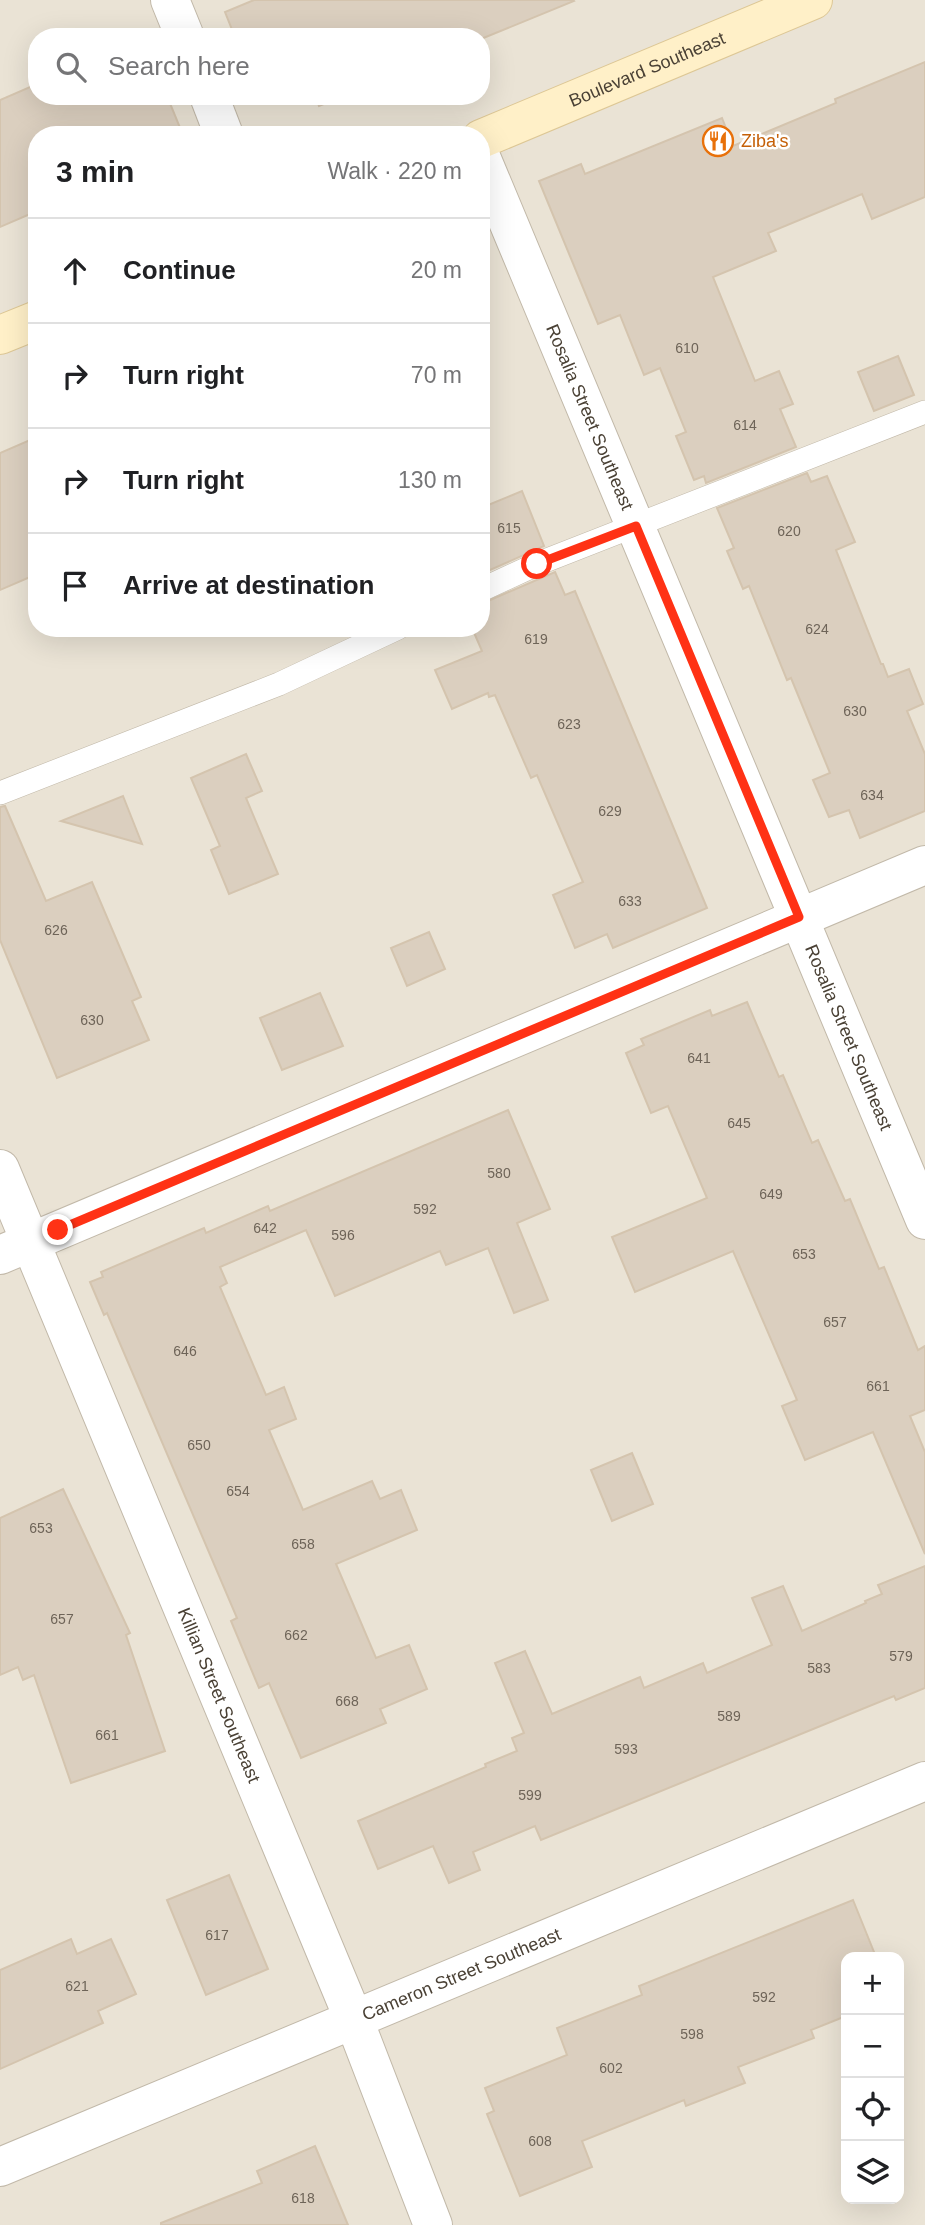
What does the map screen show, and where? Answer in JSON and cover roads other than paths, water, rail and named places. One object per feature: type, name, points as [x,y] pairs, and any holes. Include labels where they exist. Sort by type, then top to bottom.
[{"type":"main road","name":"Boulevard Southeast","points":[[490,135],[813,0]]},
{"type":"main road","points":[[0,335],[28,324]]},
{"type":"street","points":[[170,0],[181,28]]},
{"type":"street","points":[[212,105],[221,126]]},
{"type":"street","name":"Rosalia Street Southeast","points":[[490,178],[925,1220]]},
{"type":"street","points":[[15,1248],[925,865]]},
{"type":"street","name":"Killian Street Southeast","points":[[0,1169],[15,1248],[354,2020],[433,2225]]},
{"type":"street","name":"Cameron Street Southeast","points":[[0,2167],[925,1781]]},
{"type":"lane","points":[[490,586],[537,564],[925,412]]},
{"type":"lane","points":[[0,793],[279,684],[379,637]]},
{"type":"place","name":"Ziba's","points":[[718,141]]}]
